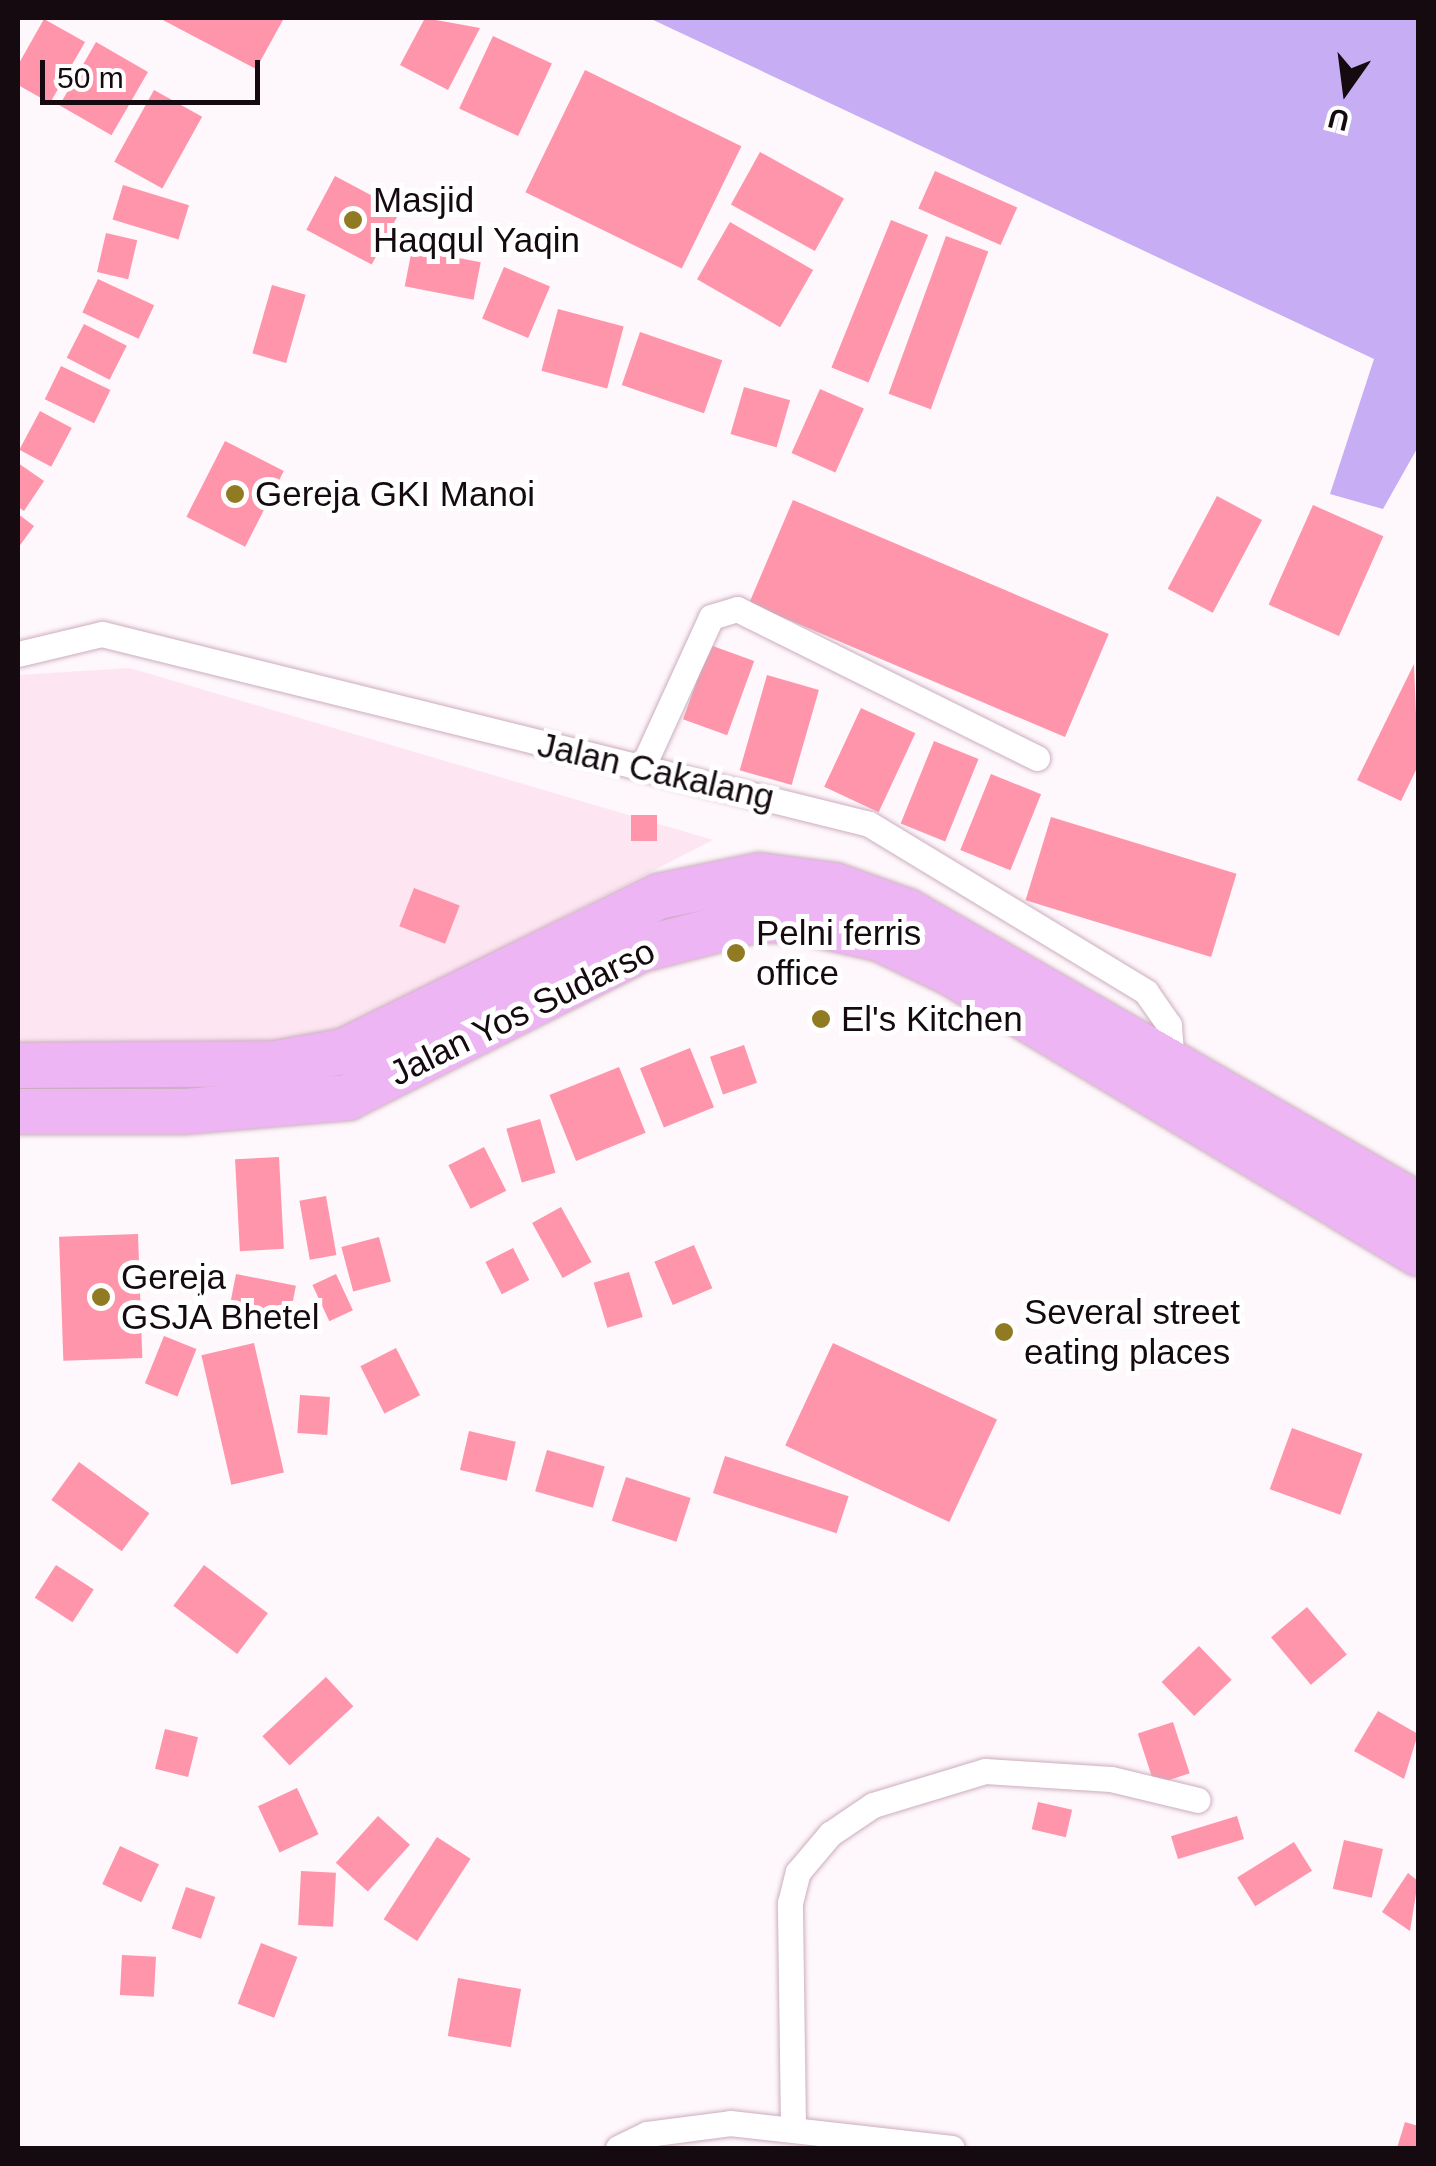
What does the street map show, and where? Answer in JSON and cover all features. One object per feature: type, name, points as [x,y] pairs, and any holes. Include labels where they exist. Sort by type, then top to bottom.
[{"type":"highway","name":"Jalan Yos Sudarso","points":[[18,1065],[276,1064],[343,1051],[658,896],[759,875],[834,885],[907,911],[1167,1080],[1418,1253]]},
{"type":"highway","name":"Jalan Yos Sudarso","points":[[18,1111],[185,1111],[347,1097],[640,949],[756,919],[879,938],[1418,1204]]},
{"type":"street","points":[[642,768],[711,617],[738,609],[1037,758]]},
{"type":"street","name":"Jalan Cakalang","points":[[18,654],[102,634],[642,768],[885,833],[1146,992],[1169,1025],[1167,1080]]},
{"type":"street","points":[[793,2126],[790,1903],[798,1872],[830,1834],[873,1806],[986,1771],[1111,1779],[1198,1800]]},
{"type":"street","points":[[618,2148],[647,2134],[714,2126],[793,2126],[952,2148]]},
{"type":"shaded area","points":[[649,18],[1418,18],[1418,447],[1383,509],[1330,494],[1374,359]]},
{"type":"shaded area","points":[[130,668],[713,840],[297,1053],[18,1056],[18,675]]},
{"type":"building","points":[[159,18],[284,18],[256,69]]},
{"type":"building","points":[[425,18],[480,28],[448,90],[400,65]]},
{"type":"building","points":[[44,19],[85,42],[50,103],[18,85],[18,65]]},
{"type":"building","points":[[493,36],[552,63],[518,136],[459,109]]},
{"type":"building","points":[[96,42],[148,72],[111,135],[60,105]]},
{"type":"building","points":[[585,70],[741,146],[682,269],[525,192]]},
{"type":"building","points":[[154,90],[202,117],[162,188],[114,162]]},
{"type":"building","points":[[760,152],[844,199],[815,251],[731,204]]},
{"type":"building","points":[[935,171],[1017,208],[1001,245],[918,208]]},
{"type":"building","name":"Masjid Haqqul Yaqin","points":[[335,176],[400,211],[372,265],[306,230]]},
{"type":"building","points":[[123,185],[189,205],[178,240],[112,219]]},
{"type":"building","points":[[891,220],[928,235],[869,382],[831,367]]},
{"type":"building","points":[[730,222],[813,270],[780,327],[697,279]]},
{"type":"building","points":[[106,233],[137,240],[128,279],[97,272]]},
{"type":"building","points":[[946,236],[988,251],[931,409],[889,394]]},
{"type":"building","points":[[412,249],[481,262],[473,300],[405,286]]},
{"type":"building","points":[[504,267],[550,287],[528,338],[482,319]]},
{"type":"building","points":[[98,279],[154,305],[139,339],[82,313]]},
{"type":"building","points":[[272,285],[306,295],[286,363],[252,353]]},
{"type":"building","points":[[558,309],[624,327],[607,388],[541,371]]},
{"type":"building","points":[[84,324],[127,346],[110,380],[67,358]]},
{"type":"building","points":[[640,332],[722,360],[704,413],[622,385]]},
{"type":"building","points":[[61,366],[110,390],[94,423],[45,399]]},
{"type":"building","points":[[744,387],[790,400],[777,447],[730,434]]},
{"type":"building","points":[[820,389],[864,409],[835,472],[792,453]]},
{"type":"building","points":[[40,411],[72,428],[51,467],[19,450]]},
{"type":"building","name":"Gereja GKI Manoi","points":[[225,441],[284,471],[245,547],[186,517]]},
{"type":"building","points":[[18,463],[44,481],[24,511],[18,507]]},
{"type":"building","points":[[1217,496],[1262,520],[1213,613],[1168,589]]},
{"type":"building","points":[[793,500],[1109,634],[1065,737],[749,603]]},
{"type":"building","points":[[1313,505],[1383,536],[1339,636],[1269,605]]},
{"type":"building","points":[[18,514],[34,526],[18,548]]},
{"type":"building","points":[[710,645],[754,661],[727,735],[683,719]]},
{"type":"building","points":[[1414,664],[1418,766],[1401,801],[1357,780]]},
{"type":"building","points":[[767,675],[819,690],[792,785],[740,770]]},
{"type":"building","points":[[861,708],[915,733],[879,812],[824,787]]},
{"type":"building","points":[[934,741],[979,759],[945,842],[901,824]]},
{"type":"building","points":[[991,774],[1041,794],[1010,870],[960,850]]},
{"type":"building","points":[[631,815],[657,815],[657,841],[631,841]]},
{"type":"building","points":[[1051,817],[1237,874],[1211,957],[1026,900]]},
{"type":"building","points":[[414,888],[460,906],[445,944],[399,926]]},
{"type":"building","points":[[744,1045],[757,1083],[723,1095],[710,1057]]},
{"type":"building","points":[[690,1048],[714,1107],[664,1128],[640,1068]]},
{"type":"building","points":[[619,1067],[646,1133],[576,1161],[549,1095]]},
{"type":"building","points":[[540,1119],[555,1173],[522,1182],[506,1129]]},
{"type":"building","points":[[484,1147],[506,1191],[471,1209],[448,1165]]},
{"type":"building","points":[[279,1157],[284,1249],[240,1251],[235,1159]]},
{"type":"building","points":[[326,1196],[336,1255],[310,1260],[299,1201]]},
{"type":"building","points":[[561,1207],[592,1262],[563,1278],[532,1223]]},
{"type":"building","name":"Gereja GSJA Bhetel","points":[[138,1234],[142,1358],[63,1361],[59,1237]]},
{"type":"building","points":[[379,1237],[391,1281],[353,1292],[341,1247]]},
{"type":"building","points":[[694,1245],[712,1288],[673,1305],[654,1262]]},
{"type":"building","points":[[513,1248],[529,1280],[502,1294],[485,1262]]},
{"type":"building","points":[[629,1272],[643,1317],[607,1328],[594,1283]]},
{"type":"building","points":[[236,1274],[296,1286],[287,1332],[227,1320]]},
{"type":"building","points":[[336,1274],[353,1310],[329,1321],[312,1285]]},
{"type":"building","points":[[164,1336],[196,1349],[177,1396],[145,1383]]},
{"type":"building","points":[[254,1343],[284,1473],[231,1485],[201,1355]]},
{"type":"building","points":[[833,1343],[997,1419],[949,1522],[785,1445]]},
{"type":"building","points":[[396,1348],[420,1395],[384,1413],[360,1366]]},
{"type":"building","points":[[300,1395],[330,1397],[327,1435],[297,1433]]},
{"type":"building","points":[[1292,1428],[1362,1454],[1340,1515],[1270,1489]]},
{"type":"building","points":[[469,1431],[516,1442],[507,1481],[460,1470]]},
{"type":"building","points":[[547,1450],[605,1467],[593,1508],[535,1491]]},
{"type":"building","points":[[725,1456],[849,1496],[837,1533],[713,1493]]},
{"type":"building","points":[[79,1462],[149,1513],[122,1551],[51,1500]]},
{"type":"building","points":[[626,1477],[691,1498],[676,1542],[612,1521]]},
{"type":"building","points":[[56,1565],[94,1590],[72,1622],[35,1598]]},
{"type":"building","points":[[204,1565],[268,1613],[237,1654],[173,1606]]},
{"type":"building","points":[[1307,1607],[1347,1654],[1311,1685],[1271,1637]]},
{"type":"building","points":[[1199,1646],[1232,1680],[1194,1716],[1162,1682]]},
{"type":"building","points":[[326,1677],[353,1706],[290,1766],[262,1736]]},
{"type":"building","points":[[1378,1711],[1418,1734],[1404,1779],[1354,1751]]},
{"type":"building","points":[[1173,1722],[1190,1773],[1154,1785],[1138,1733]]},
{"type":"building","points":[[165,1729],[198,1737],[188,1777],[155,1769]]},
{"type":"building","points":[[297,1788],[319,1834],[280,1852],[258,1806]]},
{"type":"building","points":[[1038,1802],[1072,1810],[1066,1837],[1032,1829]]},
{"type":"building","points":[[378,1816],[410,1845],[368,1892],[336,1863]]},
{"type":"building","points":[[1237,1816],[1244,1839],[1178,1859],[1171,1836]]},
{"type":"building","points":[[437,1837],[471,1859],[417,1941],[384,1919]]},
{"type":"building","points":[[1344,1840],[1383,1849],[1372,1898],[1333,1889]]},
{"type":"building","points":[[1294,1842],[1312,1871],[1255,1906],[1237,1878]]},
{"type":"building","points":[[120,1846],[159,1864],[141,1902],[102,1884]]},
{"type":"building","points":[[301,1871],[336,1873],[333,1927],[298,1925]]},
{"type":"building","points":[[1408,1873],[1418,1881],[1410,1931],[1382,1912]]},
{"type":"building","points":[[186,1887],[215,1897],[201,1939],[172,1929]]},
{"type":"building","points":[[261,1943],[297,1957],[274,2018],[238,2004]]},
{"type":"building","points":[[122,1955],[156,1957],[154,1997],[120,1995]]},
{"type":"building","points":[[458,1978],[521,1989],[511,2047],[448,2036]]},
{"type":"building","points":[[1405,2122],[1418,2126],[1418,2148],[1397,2148]]},
{"type":"place","name":"Masjid Haqqul Yaqin","points":[[353,220]]},
{"type":"place","name":"Gereja GKI Manoi","points":[[235,494]]},
{"type":"place","name":"Pelni ferris office","points":[[736,953]]},
{"type":"place","name":"El's Kitchen","points":[[821,1019]]},
{"type":"place","name":"Gereja GSJA Bhetel","points":[[101,1297]]},
{"type":"place","name":"Several street eating places","points":[[1004,1332]]}]
